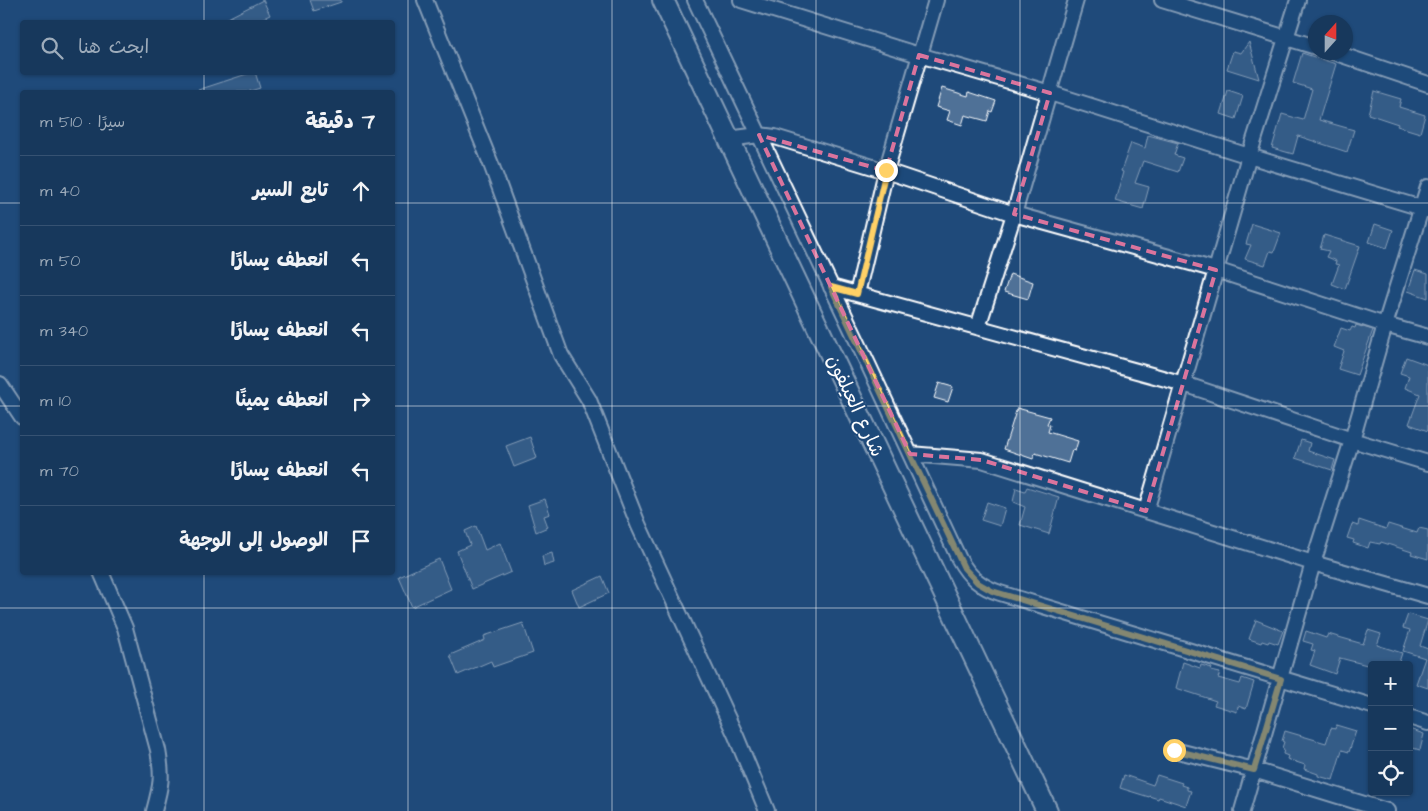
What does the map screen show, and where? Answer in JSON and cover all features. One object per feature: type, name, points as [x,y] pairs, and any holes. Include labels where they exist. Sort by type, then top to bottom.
[{"type":"highway","name":"شارع العيلفون","points":[[663,0],[1047,811]]},
{"type":"street","points":[[425,0],[491,164],[561,355],[589,400],[638,524],[724,710],[767,811]]},
{"type":"street","points":[[695,0],[964,568],[971,576],[985,588],[1368,705]]},
{"type":"street","points":[[740,0],[1050,93],[1425,209]]},
{"type":"street","points":[[857,294],[886,170],[936,0]]},
{"type":"street","points":[[978,327],[1014,214],[1076,0]]},
{"type":"street","points":[[1162,0],[1308,44]]},
{"type":"street","points":[[1146,511],[1249,156],[1298,0]]},
{"type":"street","points":[[1353,59],[1428,84]]},
{"type":"street","points":[[728,139],[759,135],[775,137],[886,170],[1014,214],[1216,270],[1385,326],[1428,337]]},
{"type":"street","points":[[1242,811],[1313,563],[1352,440],[1385,326],[1425,209],[1428,187]]},
{"type":"street","points":[[831,287],[1184,384],[1352,440],[1428,463]]},
{"type":"street","points":[[0,384],[20,413]]},
{"type":"street","points":[[910,454],[982,460],[1313,563],[1428,596]]},
{"type":"street","points":[[102,575],[125,628],[158,750],[161,786],[154,811]]},
{"type":"street","points":[[1413,718],[1428,723]]},
{"type":"street","points":[[1174,750],[1254,770],[1387,811]]},
{"type":"highlighted area","points":[[919,55],[1050,93],[1014,214],[1216,270],[1146,511],[982,460],[910,454],[759,135],[886,171]]},
{"type":"building","points":[[263,0],[270,15],[259,20],[224,20]]},
{"type":"building","points":[[310,0],[341,0],[341,2],[314,11]]},
{"type":"building","points":[[1249,42],[1259,79],[1227,69],[1233,51],[1241,53]]},
{"type":"building","points":[[1302,53],[1308,55],[1308,60],[1324,60],[1336,64],[1319,120],[1354,130],[1347,152],[1298,136],[1293,154],[1272,148],[1282,114],[1303,120],[1312,89],[1293,83]]},
{"type":"building","points":[[244,75],[256,75],[260,88],[254,90],[198,90]]},
{"type":"building","points":[[942,88],[968,96],[969,92],[996,101],[987,121],[965,115],[962,125],[947,120],[950,111],[936,107]]},
{"type":"building","points":[[1228,91],[1243,96],[1236,119],[1221,114]]},
{"type":"building","points":[[1374,91],[1401,99],[1399,107],[1425,115],[1420,133],[1368,114]]},
{"type":"building","points":[[1148,135],[1178,143],[1174,155],[1183,158],[1178,172],[1143,161],[1135,183],[1149,187],[1143,209],[1115,201],[1123,172],[1121,171],[1131,143],[1145,148]]},
{"type":"building","points":[[1252,224],[1281,233],[1274,252],[1270,251],[1265,265],[1245,259],[1251,245],[1246,244]]},
{"type":"building","points":[[1375,224],[1393,230],[1387,248],[1369,242]]},
{"type":"building","points":[[1324,235],[1360,246],[1345,289],[1332,284],[1339,265],[1335,264],[1336,261],[1326,257],[1329,251],[1320,249]]},
{"type":"building","points":[[1415,270],[1428,274],[1428,298],[1408,291]]},
{"type":"building","points":[[1010,274],[1033,282],[1028,299],[1004,292]]},
{"type":"building","points":[[1356,325],[1373,330],[1357,375],[1338,369],[1344,351],[1334,347],[1341,328],[1350,331]]},
{"type":"building","points":[[1406,357],[1428,365],[1428,431],[1409,424],[1420,394],[1405,388],[1409,376],[1400,373]]},
{"type":"building","points":[[939,383],[953,387],[948,402],[934,398]]},
{"type":"building","points":[[1017,408],[1050,417],[1047,424],[1050,425],[1048,432],[1078,441],[1075,451],[1072,450],[1068,463],[1035,453],[1033,459],[1004,449]]},
{"type":"building","points":[[530,437],[537,458],[514,467],[506,446]]},
{"type":"building","points":[[1301,440],[1310,443],[1308,451],[1335,460],[1332,470],[1295,458]]},
{"type":"building","points":[[1027,487],[1059,497],[1049,534],[1020,525],[1025,507],[1013,502],[1016,488],[1025,491]]},
{"type":"building","points":[[545,499],[550,514],[544,516],[548,527],[536,532],[528,505]]},
{"type":"building","points":[[987,502],[1005,508],[1000,526],[981,520]]},
{"type":"building","points":[[1359,520],[1386,529],[1388,524],[1417,533],[1419,528],[1428,530],[1428,559],[1381,542],[1380,544],[1370,542],[1368,548],[1353,543],[1354,540],[1347,538],[1352,524],[1358,526]]},
{"type":"building","points":[[476,526],[485,550],[500,543],[511,572],[472,589],[457,551],[470,545],[465,531]]},
{"type":"building","points":[[552,553],[554,563],[544,566],[542,556]]},
{"type":"building","points":[[439,559],[451,589],[412,607],[399,577]]},
{"type":"building","points":[[602,576],[609,593],[579,607],[572,590]]},
{"type":"building","points":[[1408,614],[1428,620],[1420,646],[1428,649],[1428,688],[1416,684],[1425,658],[1403,651],[1410,630],[1403,628]]},
{"type":"building","points":[[1256,620],[1283,631],[1278,644],[1269,641],[1268,643],[1262,641],[1261,643],[1249,639]]},
{"type":"building","points":[[523,623],[533,653],[493,667],[491,661],[458,675],[450,655],[485,640],[484,636]]},
{"type":"building","points":[[1368,630],[1381,634],[1377,645],[1402,653],[1399,661],[1368,661],[1367,665],[1340,658],[1335,674],[1310,665],[1315,651],[1311,650],[1313,644],[1303,641],[1306,631],[1326,638],[1328,634],[1363,644]]},
{"type":"building","points":[[1183,662],[1200,668],[1201,665],[1212,668],[1211,671],[1220,673],[1218,678],[1240,684],[1242,678],[1254,682],[1246,709],[1238,706],[1237,712],[1214,705],[1216,701],[1176,688]]},
{"type":"building","points":[[1336,725],[1356,731],[1349,752],[1342,750],[1333,780],[1318,776],[1318,774],[1304,769],[1305,765],[1287,759],[1288,756],[1283,754],[1284,742],[1282,741],[1285,731],[1326,743],[1331,728],[1335,729]]},
{"type":"building","points":[[1413,730],[1424,734],[1420,750],[1413,748]]},
{"type":"building","points":[[1124,775],[1153,785],[1157,775],[1182,783],[1181,785],[1191,791],[1186,806],[1159,797],[1158,799],[1149,797],[1120,788]]},
{"type":"route","points":[[886,170],[857,294],[831,287],[964,568],[978,583],[992,591],[1281,679],[1254,770],[1174,750]]}]
